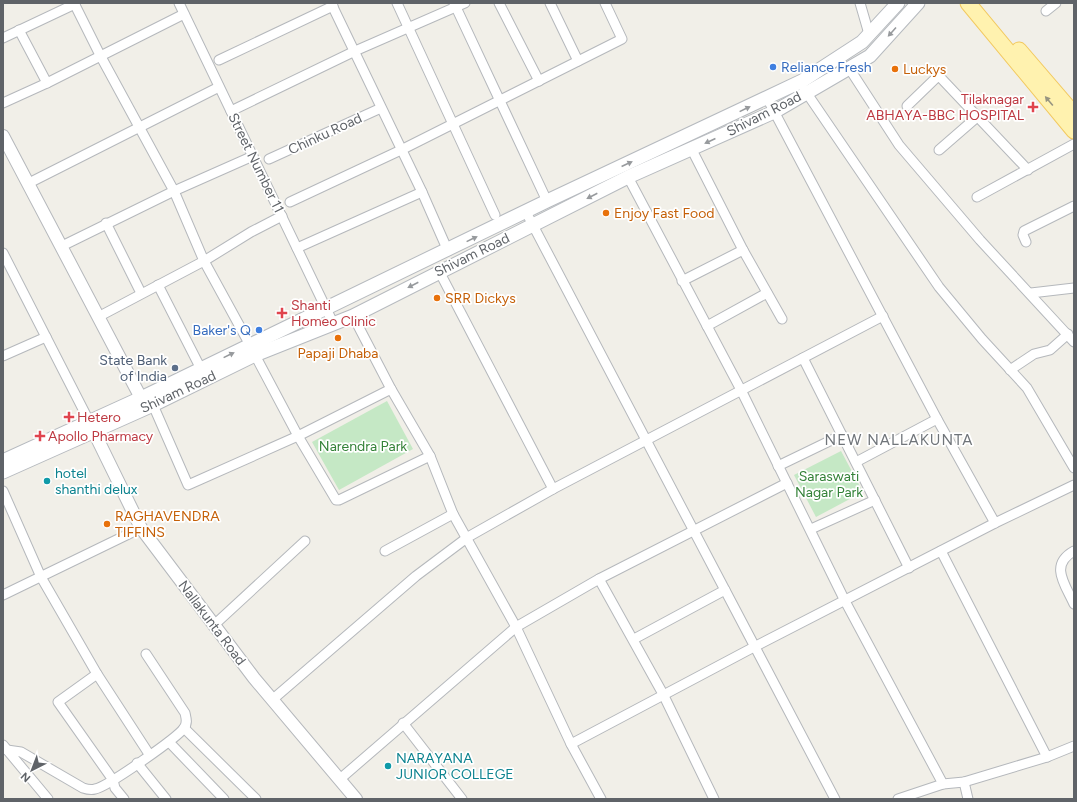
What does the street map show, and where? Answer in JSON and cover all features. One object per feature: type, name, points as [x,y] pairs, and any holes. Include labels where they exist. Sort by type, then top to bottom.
[{"type":"main road","name":"Shivam Road","points":[[107,419],[141,398],[201,369],[353,316],[439,271],[628,177],[692,150],[774,112],[862,42],[898,3]]},
{"type":"main road","name":"Shivam Road","points":[[3,461],[107,419],[153,405],[326,309],[526,212],[767,98],[803,88],[849,68],[870,56],[918,3]]},
{"type":"main road","points":[[968,3],[1074,131]]},
{"type":"main road","points":[[980,3],[1074,112]]},
{"type":"main road","name":"Shivam Road","points":[[3,472],[91,426]]},
{"type":"street","points":[[3,38],[75,3],[100,55],[174,191],[204,261],[298,436],[334,499],[338,500],[430,456]]},
{"type":"street","name":"Street Number 11","points":[[179,3],[333,323]]},
{"type":"street","points":[[397,3],[495,215]]},
{"type":"street","points":[[499,3],[539,81]]},
{"type":"street","points":[[550,3],[578,61]]},
{"type":"street","points":[[290,202],[401,150],[622,39],[605,3]]},
{"type":"street","points":[[860,3],[869,34]]},
{"type":"street","points":[[1046,11],[1056,3]]},
{"type":"street","points":[[231,111],[408,26],[458,4],[547,202]]},
{"type":"street","points":[[219,60],[332,5],[422,192],[448,250]]},
{"type":"street","points":[[3,103],[47,83],[184,14]]},
{"type":"street","points":[[19,30],[47,83]]},
{"type":"street","points":[[849,68],[899,145],[980,240],[1031,293],[1074,342]]},
{"type":"street","points":[[907,106],[938,76],[1028,170]]},
{"type":"street","points":[[29,183],[219,87]]},
{"type":"street","points":[[803,88],[939,288],[1027,388],[1074,468]]},
{"type":"street","points":[[767,98],[937,419],[995,523]]},
{"type":"street","name":"Chinku Road","points":[[269,159],[381,108]]},
{"type":"street","points":[[939,150],[977,117]]},
{"type":"street","points":[[3,136],[141,398]]},
{"type":"street","points":[[977,197],[1074,144]]},
{"type":"street","points":[[692,150],[743,250],[782,319]]},
{"type":"street","points":[[62,246],[106,223],[253,156]]},
{"type":"street","points":[[628,177],[741,390],[846,601],[943,784]]},
{"type":"street","points":[[297,248],[422,192]]},
{"type":"street","points":[[1026,242],[1023,235],[1024,231],[1074,206]]},
{"type":"street","points":[[526,212],[835,799]]},
{"type":"street","points":[[98,317],[204,261],[251,232],[282,216]]},
{"type":"street","points":[[106,223],[141,293]]},
{"type":"street","points":[[682,281],[743,250]]},
{"type":"street","points":[[3,253],[91,426]]},
{"type":"street","points":[[439,271],[553,489]]},
{"type":"street","points":[[158,285],[201,369]]},
{"type":"street","points":[[1031,293],[1074,288]]},
{"type":"street","points":[[707,326],[768,293]]},
{"type":"street","points":[[353,316],[391,389],[430,456],[453,514],[468,537],[516,627],[571,744],[601,799]]},
{"type":"street","points":[[272,700],[416,576],[468,537],[553,489],[883,316]]},
{"type":"street","points":[[1010,370],[1034,354],[1050,350],[1068,334]]},
{"type":"street","points":[[3,356],[46,337]]},
{"type":"street","points":[[803,358],[909,568]]},
{"type":"street","points":[[153,405],[188,485],[298,436],[391,389]]},
{"type":"street","points":[[856,462],[937,419]]},
{"type":"street","name":"Nallakunta Road","points":[[91,426],[141,528],[213,626],[272,700],[356,799]]},
{"type":"street","points":[[778,466],[842,435]]},
{"type":"street","points":[[340,779],[403,723],[516,627],[598,579],[787,483]]},
{"type":"street","points":[[571,744],[754,647],[995,523],[1074,485]]},
{"type":"street","points":[[3,491],[42,576],[97,674],[149,754]]},
{"type":"street","points":[[811,529],[875,500]]},
{"type":"street","points":[[385,551],[453,514]]},
{"type":"street","points":[[3,595],[141,528]]},
{"type":"street","points":[[213,626],[305,541]]},
{"type":"street","points":[[941,551],[1048,757]]},
{"type":"street","points":[[1074,551],[1065,556],[1060,564],[1060,573],[1074,604]]},
{"type":"street","points":[[598,579],[634,639],[663,694],[714,799]]},
{"type":"street","points":[[634,639],[725,590]]},
{"type":"street","points":[[5,747],[21,752],[83,788],[95,790],[113,780],[149,754],[169,742],[184,728],[187,721],[185,713],[146,654]]},
{"type":"street","points":[[97,674],[58,702],[113,780],[116,788],[124,799]]},
{"type":"street","points":[[403,723],[462,799]]},
{"type":"street","points":[[184,728],[256,799]]},
{"type":"street","points":[[169,742],[224,799]]},
{"type":"street","points":[[898,799],[943,784],[964,782],[1048,757],[1074,746]]},
{"type":"street","points":[[5,747],[48,799]]},
{"type":"street","points":[[137,763],[166,799]]},
{"type":"street","points":[[964,782],[968,799]]},
{"type":"green space","name":"Narendra Park","points":[[387,401],[413,449],[339,490],[312,442]]},
{"type":"green space","name":"Saraswati Nagar Park","points":[[841,451],[863,492],[816,517],[794,475]]},
{"type":"place","name":"Reliance Fresh","points":[[773,67]]},
{"type":"place","name":"Luckys","points":[[895,69]]},
{"type":"place","name":"Tilaknagar ABHAYA-BBC HOSPITAL","points":[[1033,107]]},
{"type":"place","name":"Enjoy Fast Food","points":[[606,213]]},
{"type":"place","name":"SRR Dickys","points":[[437,298]]},
{"type":"place","name":"Shanti Homeo Clinic","points":[[282,313]]},
{"type":"place","name":"Baker's Q","points":[[259,330]]},
{"type":"place","name":"Papaji Dhaba","points":[[338,338]]},
{"type":"place","name":"State Bank of India","points":[[175,368]]},
{"type":"place","name":"Hetero","points":[[69,417]]},
{"type":"place","name":"Apollo Pharmacy","points":[[40,436]]},
{"type":"place","name":"hotel shanthi delux","points":[[47,481]]},
{"type":"place","name":"RAGHAVENDRA TIFFINS","points":[[107,524]]},
{"type":"place","name":"NARAYANA JUNIOR COLLEGE","points":[[388,766]]},
{"type":"district","name":"NEW NALLAKUNTA","points":[[899,440]]}]
